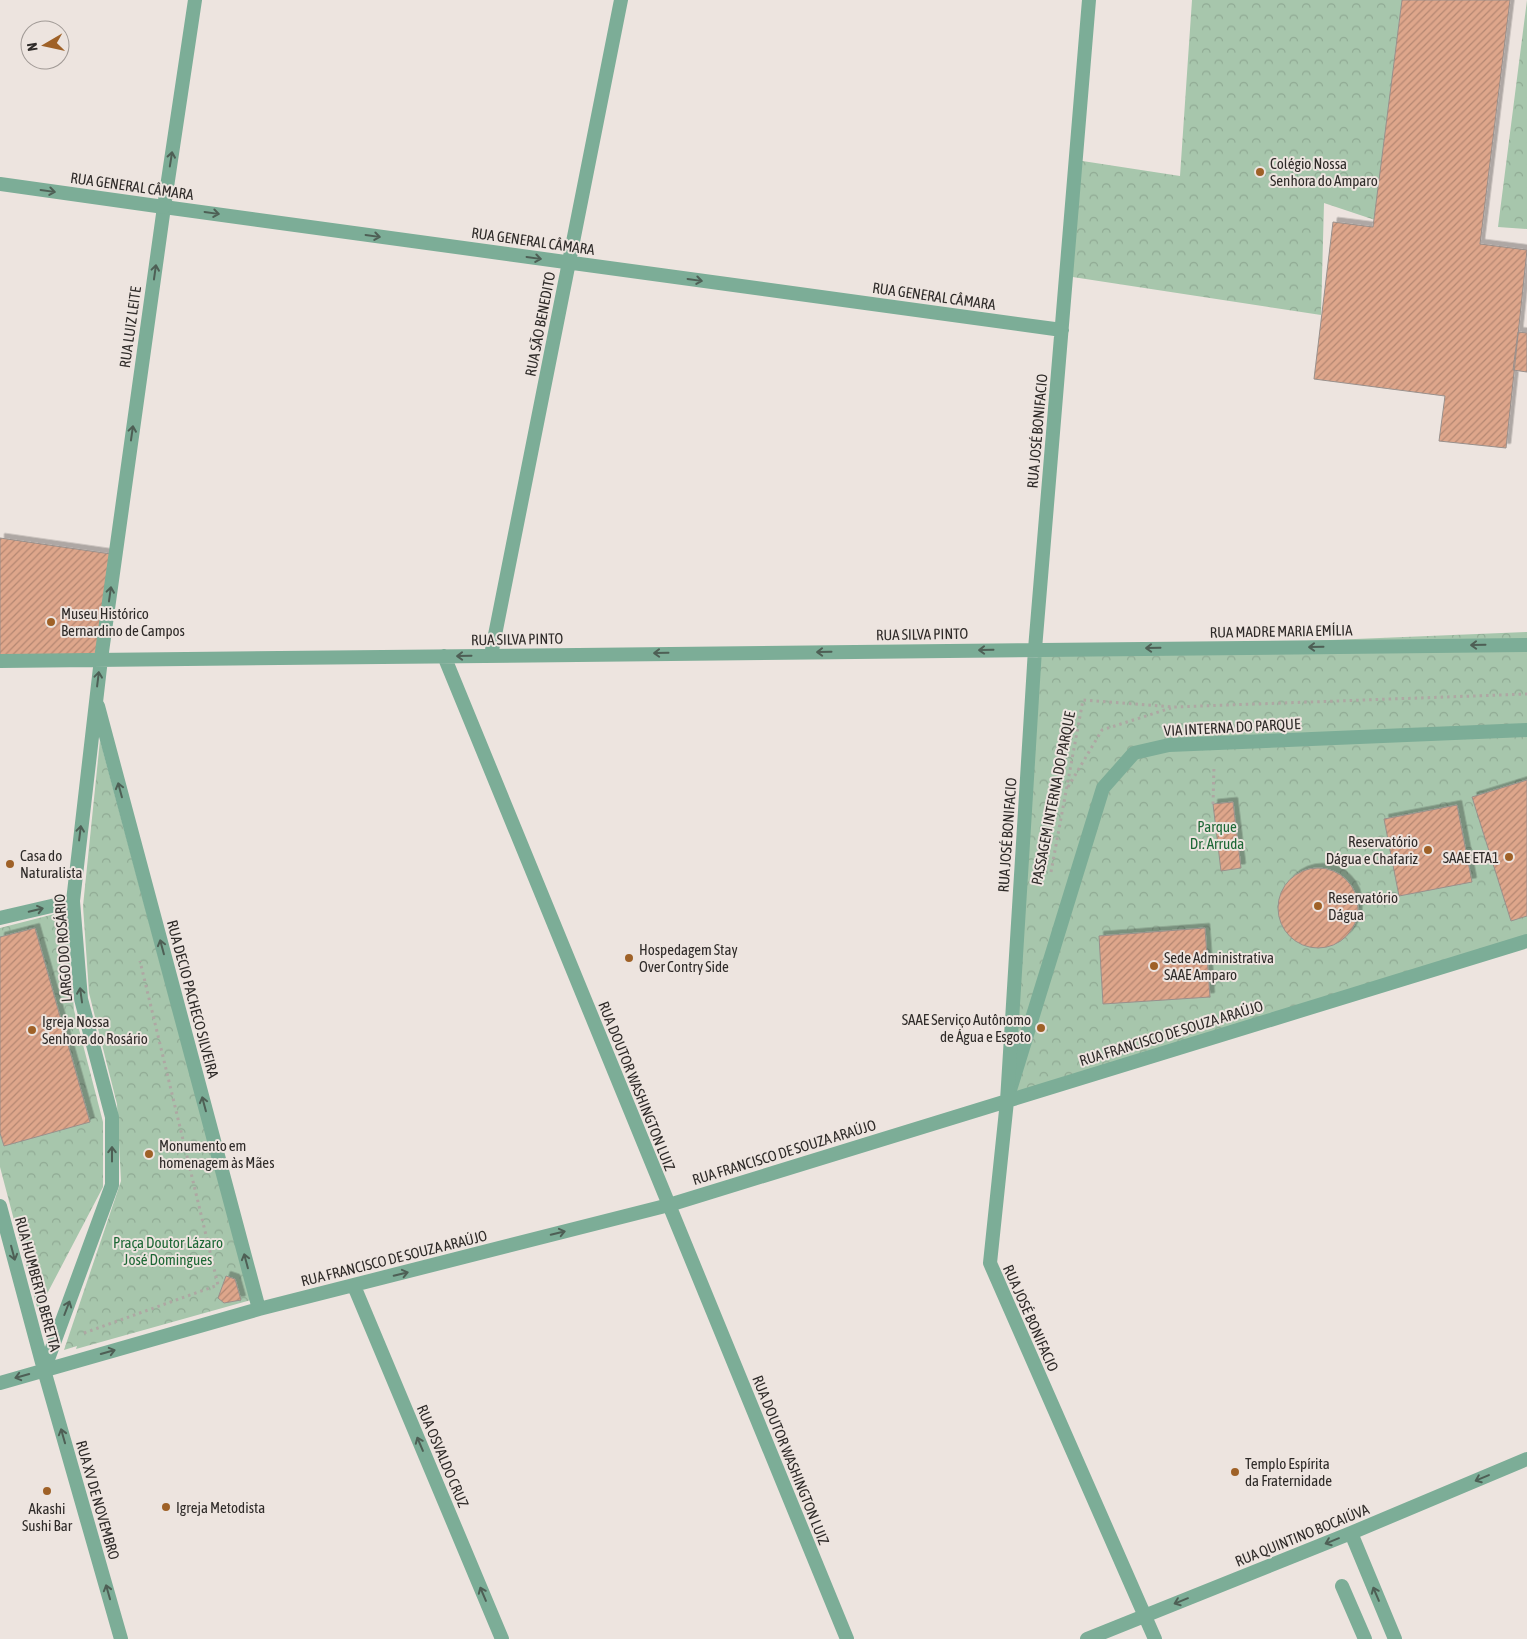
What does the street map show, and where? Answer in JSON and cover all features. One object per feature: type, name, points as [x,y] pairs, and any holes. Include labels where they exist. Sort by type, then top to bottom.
[{"type":"street","name":"RUA LUIZ LEITE","points":[[100,659],[195,0]]},
{"type":"street","name":"RUA SÃO BENEDITO","points":[[491,655],[621,0]]},
{"type":"street","name":"RUA JOSÉ BONIFACIO","points":[[1090,0],[1035,650],[1007,1101],[990,1263],[1155,1639]]},
{"type":"street","name":"RUA GENERAL CÂMARA","points":[[0,184],[1062,330]]},
{"type":"street","name":"RUA MADRE MARIA EMÍLIA","points":[[1035,650],[1527,645]]},
{"type":"street","name":"RUA SILVA PINTO","points":[[0,662],[100,659],[1035,650]]},
{"type":"street","name":"RUA DOUTOR WASHINGTON LUIZ","points":[[444,656],[847,1639]]},
{"type":"street","name":"LARGO DO ROSÁRIO","points":[[44,1370],[112,1185],[112,1117],[81,999],[72,901],[100,659]]},
{"type":"street","name":"RUA DECIO PACHECO SILVEIRA","points":[[96,698],[259,1308]]},
{"type":"street","name":"VIA INTERNA DO PARQUE","points":[[1007,1101],[1102,788],[1134,753],[1169,745],[1527,730]]},
{"type":"street","points":[[0,918],[72,901]]},
{"type":"street","name":"RUA FRANCISCO DE SOUZA ARAÚJO","points":[[0,1383],[259,1308],[354,1286],[669,1205],[1527,941]]},
{"type":"street","name":"RUA HUMBERTO BERETTA","points":[[0,1206],[44,1370]]},
{"type":"street","name":"RUA OSVALDO CRUZ","points":[[354,1286],[502,1639]]},
{"type":"street","name":"RUA XV DE NOVEMBRO","points":[[44,1370],[121,1639]]},
{"type":"street","name":"RUA QUINTINO BOCAIÚVA","points":[[1087,1639],[1351,1533],[1527,1459]]},
{"type":"street","points":[[1351,1533],[1395,1639]]},
{"type":"street","points":[[1342,1586],[1366,1639]]},
{"type":"path","name":"PASSAGEM INTERNA DO PARQUE","points":[[1050,877],[1083,700],[1174,707],[1527,694]]},
{"type":"path","points":[[1067,789],[1102,730],[1174,707]]},
{"type":"path","points":[[1213,804],[1214,743]]},
{"type":"path","points":[[54,1343],[218,1285],[139,956]]},
{"type":"green space","points":[[1192,0],[1402,0],[1375,220],[1324,203],[1321,315],[1066,276],[1076,160],[1180,176]]},
{"type":"green space","points":[[1527,0],[1527,229],[1498,227]]},
{"type":"green space","name":"Parque Dr. Arruda","points":[[1527,632],[1527,938],[1011,1098],[1038,652]]},
{"type":"green space","name":"Praça Doutor Lázaro José Domingues","points":[[100,740],[251,1300],[76,1349],[77,1346],[64,1350],[121,1181],[117,1104],[89,993],[83,906]]},
{"type":"green space","points":[[66,911],[74,1010],[103,1122],[103,1187],[38,1311],[0,1167],[0,928]]},
{"type":"building","name":"Colégio Nossa Senhora do Amparo","points":[[1402,0],[1510,0],[1480,244],[1527,250],[1506,448],[1439,441],[1445,396],[1314,379],[1333,222],[1373,227]]},
{"type":"building","points":[[1518,332],[1527,333],[1527,372],[1513,370]]},
{"type":"building","name":"Museu Histórico Bernardino de Campos","points":[[0,538],[111,554],[98,654],[0,656]]},
{"type":"building","name":"SAAE ETA1","points":[[1527,780],[1527,916],[1511,921],[1472,797]]},
{"type":"building","points":[[1233,802],[1241,868],[1221,871],[1213,804]]},
{"type":"building","name":"Reservatório Dágua e Chafariz","points":[[1457,805],[1472,882],[1399,896],[1384,819]]},
{"type":"building","name":"Reservatório Dágua","points":[[1318,868],[1333,871],[1346,880],[1355,893],[1358,908],[1355,923],[1346,936],[1333,945],[1318,948],[1303,945],[1290,936],[1281,923],[1278,908],[1281,893],[1290,880],[1303,871]]},
{"type":"building","name":"Igreja Nossa Senhora do Rosário","points":[[35,928],[90,1122],[4,1146],[0,1133],[0,937]]},
{"type":"building","name":"Sede Administrativa SAAE Amparo","points":[[1205,928],[1210,997],[1103,1004],[1099,936]]},
{"type":"building","points":[[226,1276],[235,1279],[241,1300],[224,1303],[218,1298]]},
{"type":"place","name":"Colégio Nossa Senhora do Amparo","points":[[1260,172]]},
{"type":"place","name":"Museu Histórico Bernardino de Campos","points":[[51,622]]},
{"type":"place","name":"Reservatório Dágua e Chafariz","points":[[1428,850]]},
{"type":"place","name":"SAAE ETA1","points":[[1509,857]]},
{"type":"place","name":"Casa do Naturalista","points":[[10,864]]},
{"type":"place","name":"Reservatório Dágua","points":[[1318,906]]},
{"type":"place","name":"Hospedagem Stay Over Contry Side","points":[[629,958]]},
{"type":"place","name":"Sede Administrativa SAAE Amparo","points":[[1154,966]]},
{"type":"place","name":"SAAE Serviço Autônomo de Água e Esgoto","points":[[1041,1028]]},
{"type":"place","name":"Igreja Nossa Senhora do Rosário","points":[[32,1030]]},
{"type":"place","name":"Monumento em homenagem às Mães","points":[[149,1154]]},
{"type":"place","name":"Templo Espírita da Fraternidade","points":[[1235,1472]]},
{"type":"place","name":"Akashi Sushi Bar","points":[[47,1491]]},
{"type":"place","name":"Igreja Metodista","points":[[166,1507]]}]
